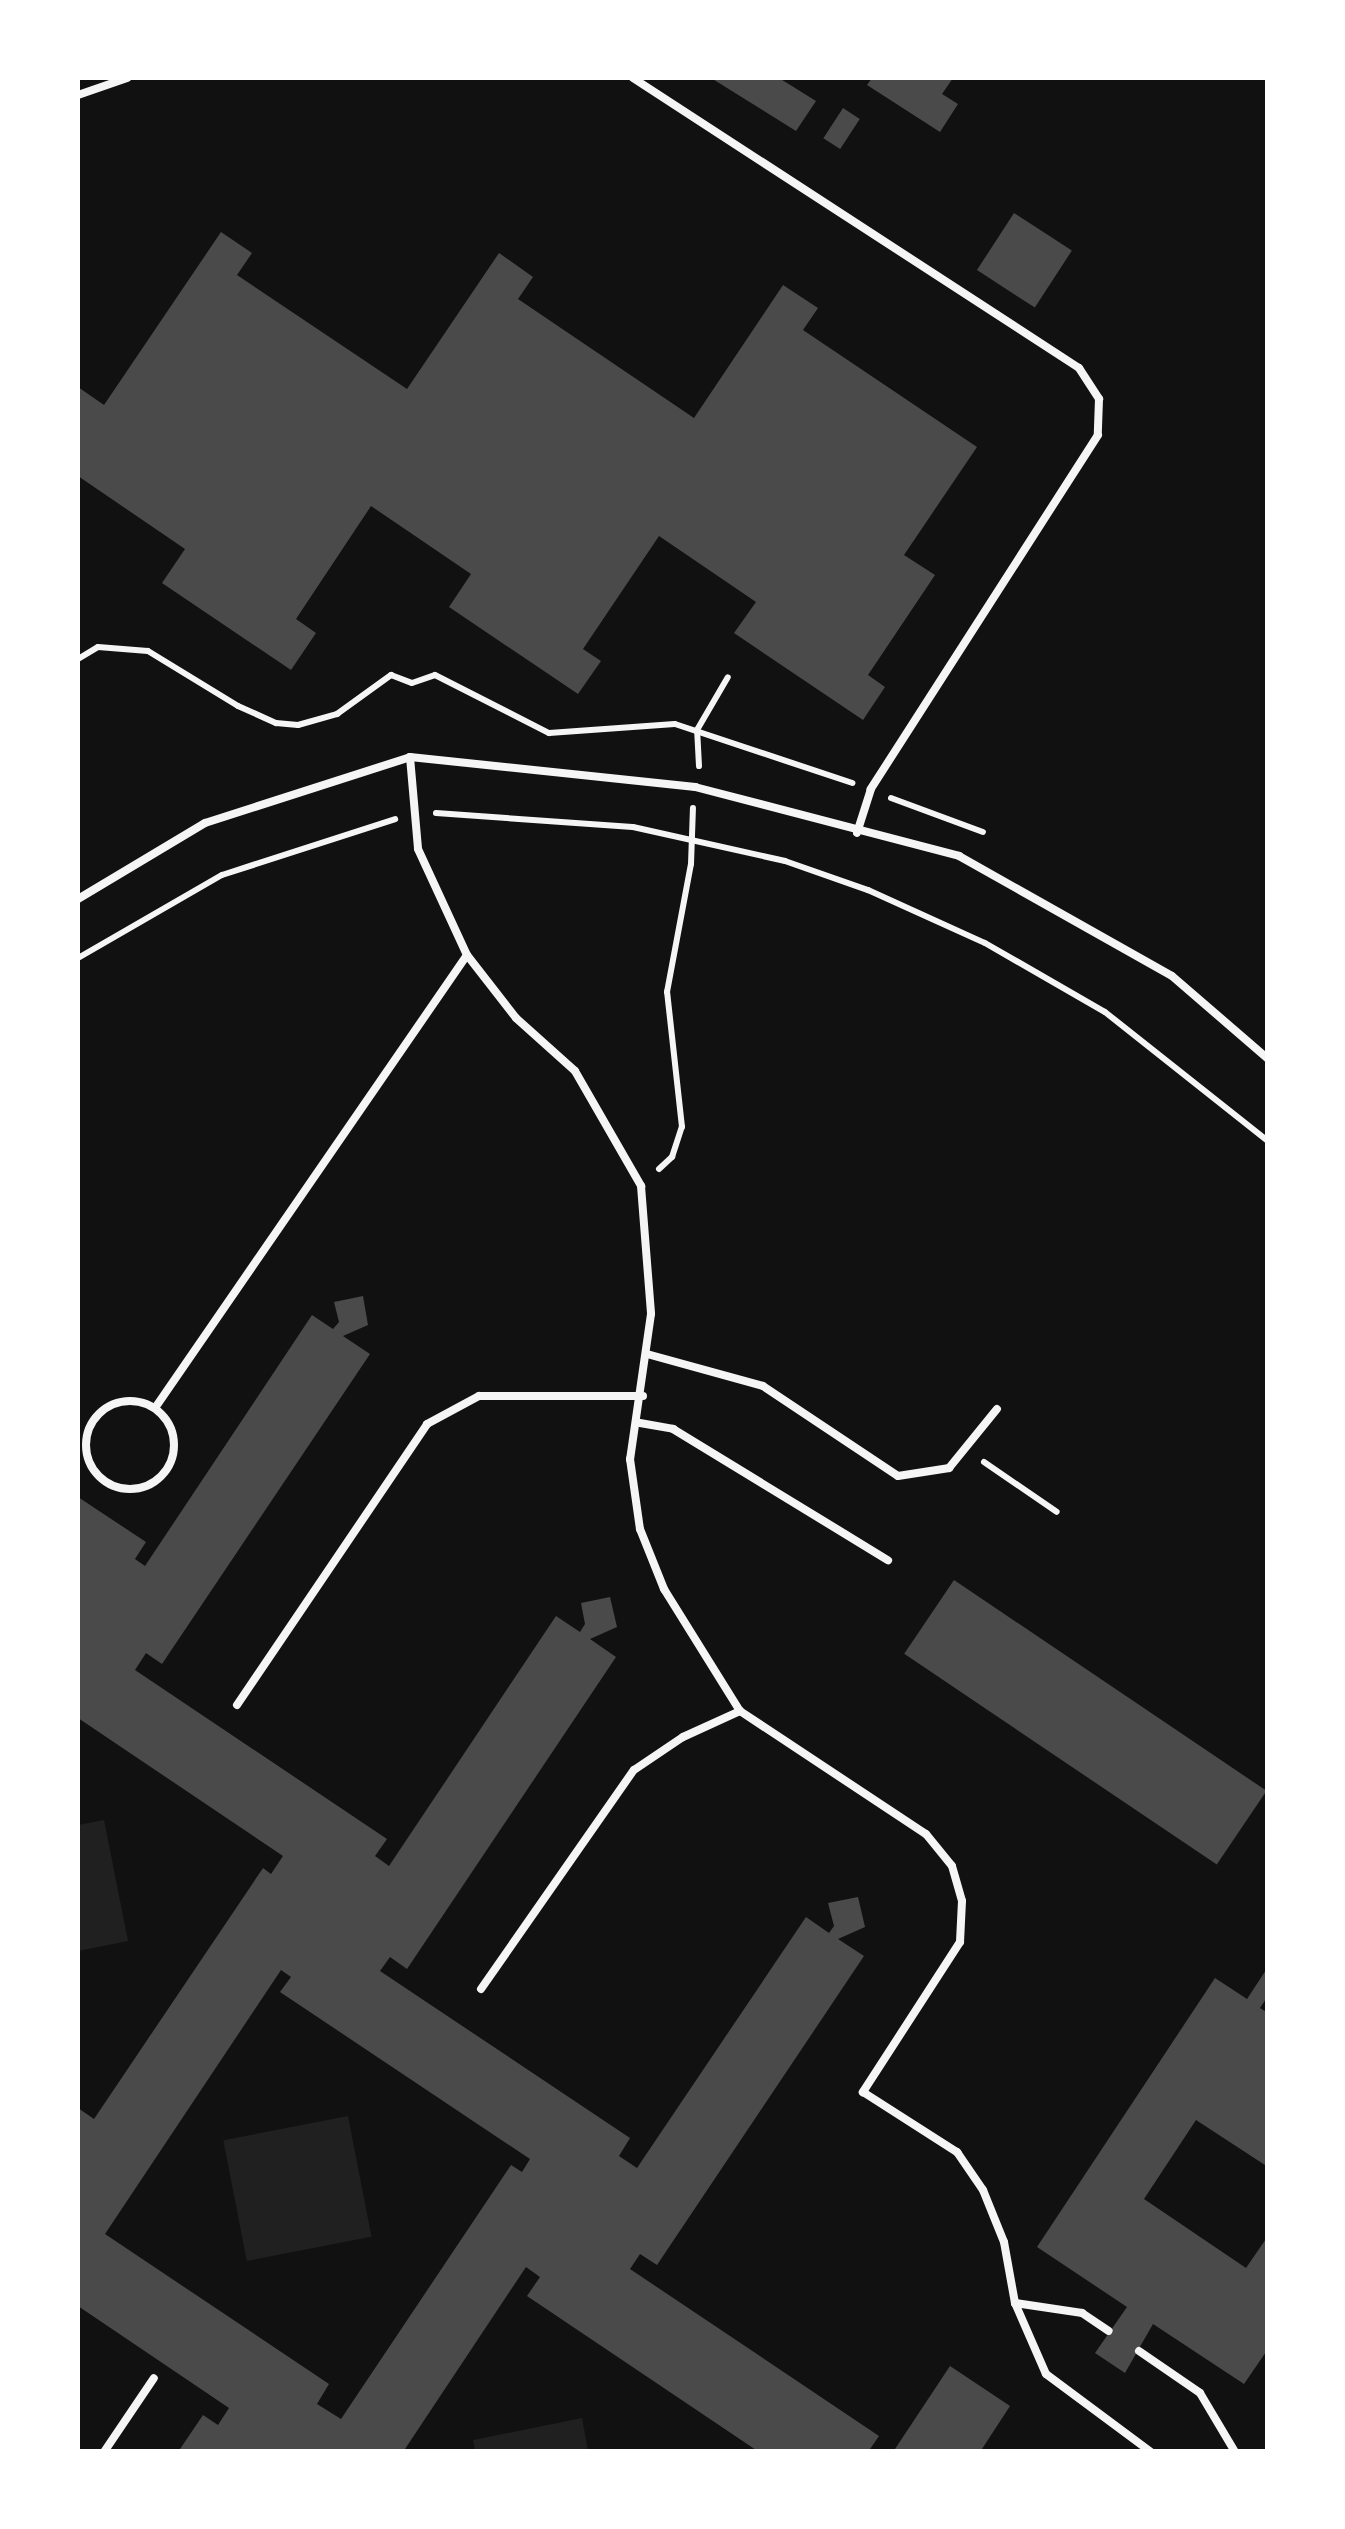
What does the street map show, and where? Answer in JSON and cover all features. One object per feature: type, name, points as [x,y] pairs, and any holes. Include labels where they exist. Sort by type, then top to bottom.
[{"type":"lane","points":[[78,95],[127,78]]},
{"type":"lane","points":[[633,78],[1079,368],[1098,399],[1098,434],[871,789],[857,833]]},
{"type":"lane","points":[[410,758],[418,849],[467,954],[516,1018],[575,1071],[642,1186],[652,1314],[640,1422],[630,1459],[640,1528],[664,1588],[740,1711],[926,1834],[952,1866],[962,1901],[960,1942],[863,2092],[957,2152],[984,2190],[1004,2242],[1015,2302],[1046,2374],[1151,2452]]},
{"type":"lane","points":[[78,899],[204,823],[410,758],[695,787],[971,862],[1172,976],[1268,1059]]},
{"type":"lane","points":[[155,1408],[467,954]]},
{"type":"lane","points":[[647,1354],[762,1386],[898,1476],[949,1468],[998,1409]]},
{"type":"lane","points":[[237,1705],[412,1443],[450,1407],[479,1396],[642,1396]]},
{"type":"lane","points":[[128,1401],[155,1408],[172,1430],[168,1470],[144,1488],[110,1485],[88,1460],[89,1428],[112,1404],[128,1401]]},
{"type":"lane","points":[[640,1422],[674,1428],[888,1560]]},
{"type":"lane","points":[[482,1989],[634,1770],[683,1737],[740,1711]]},
{"type":"lane","points":[[1015,2302],[1082,2313],[1109,2331]]},
{"type":"lane","points":[[1139,2351],[1200,2393],[1235,2452]]},
{"type":"lane","points":[[104,2452],[154,2378]]},
{"type":"path","points":[[78,659],[98,647],[148,652],[276,724],[319,722],[391,675],[412,683],[435,675],[549,733],[586,736],[655,724],[697,730],[983,832]]},
{"type":"path","points":[[642,1186],[672,1157],[682,1127],[667,992],[702,752],[697,730],[728,677]]},
{"type":"path","points":[[78,958],[222,874],[326,836],[415,815],[584,820],[785,861],[986,943],[1105,1012],[1268,1141]]},
{"type":"path","points":[[966,1450],[1058,1512]]},
{"type":"shaded area","points":[[104,1820],[128,1941],[78,1951],[78,1825]]},
{"type":"shaded area","points":[[348,2116],[371,2237],[247,2261],[223,2140]]},
{"type":"shaded area","points":[[582,2418],[588,2451],[475,2451],[473,2440]]},
{"type":"building","points":[[711,78],[779,78],[816,101],[796,131]]},
{"type":"building","points":[[872,78],[953,78],[942,94],[958,104],[940,132],[867,85]]},
{"type":"building","points":[[843,108],[860,119],[840,149],[823,138]]},
{"type":"building","points":[[1014,213],[1072,251],[1035,308],[977,270]]},
{"type":"building","points":[[221,232],[252,253],[237,275],[407,389],[499,253],[533,277],[518,299],[694,418],[783,285],[818,308],[803,330],[977,447],[904,555],[935,575],[868,675],[885,687],[863,720],[734,633],[756,602],[659,536],[583,649],[601,661],[578,694],[449,607],[471,574],[371,506],[296,619],[316,633],[291,670],[162,583],[185,549],[78,476],[78,387],[104,405]]},
{"type":"building","points":[[363,1296],[368,1325],[343,1336],[370,1354],[162,1664],[146,1653],[135,1670],[387,1839],[375,1856],[389,1866],[556,1616],[580,1632],[585,1624],[581,1603],[610,1597],[617,1627],[590,1639],[616,1657],[407,1969],[390,1957],[380,1971],[630,2138],[619,2156],[637,2168],[806,1917],[829,1933],[834,1926],[828,1903],[858,1897],[865,1927],[838,1939],[864,1956],[657,2265],[640,2254],[630,2269],[879,2436],[868,2452],[759,2452],[527,2296],[540,2277],[526,2267],[403,2452],[178,2452],[203,2415],[218,2425],[229,2408],[78,2306],[78,2108],[94,2119],[263,1868],[271,1874],[283,1856],[78,1718],[78,1497],[146,1542],[135,1559],[145,1566],[312,1315],[333,1329],[339,1322],[334,1302]],"holes":[[[281,1970],[291,1977],[280,1992],[530,2159],[522,2172],[511,2165],[341,2419],[317,2404],[329,2384],[105,2234]]]},
{"type":"building","points":[[954,1580],[1267,1791],[1217,1865],[904,1654]]},
{"type":"building","points":[[1268,1967],[1268,1996],[1260,2008],[1268,2013],[1268,2167],[1196,2120],[1144,2199],[1246,2268],[1268,2236],[1268,2349],[1244,2384],[1153,2324],[1125,2373],[1095,2353],[1127,2307],[1037,2247],[1215,1978],[1247,1999]]},
{"type":"building","points":[[950,2366],[1010,2406],[980,2452],[893,2452]]}]
